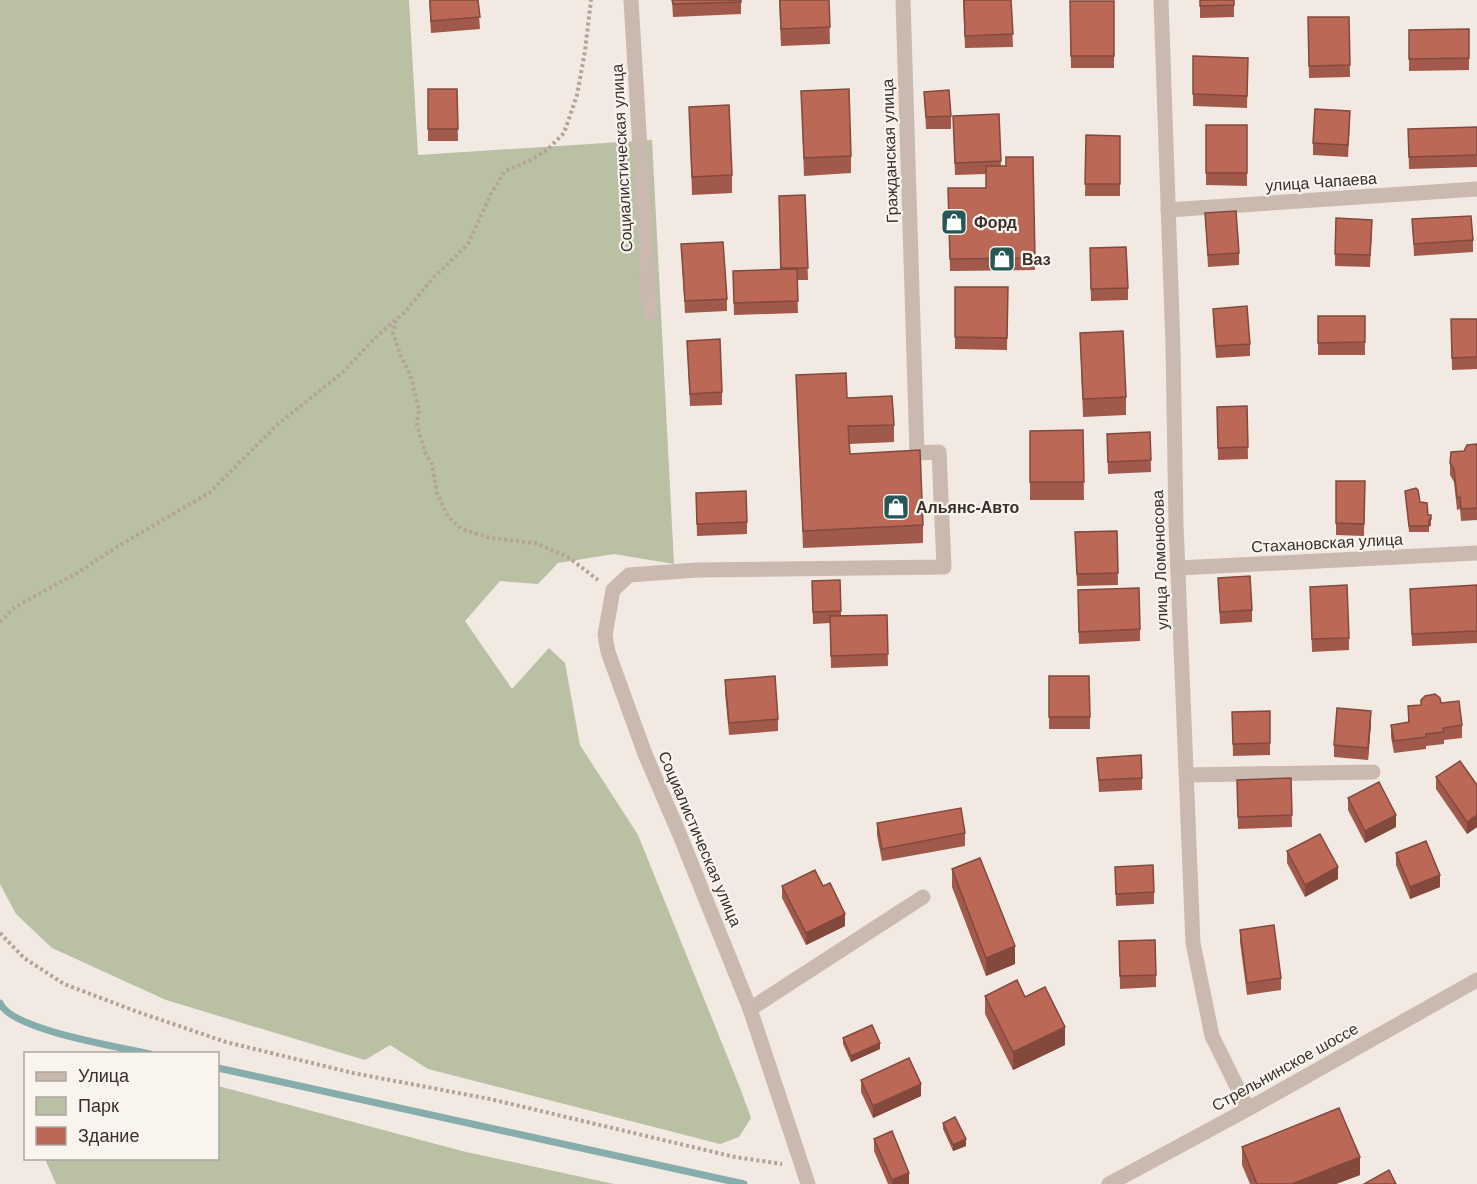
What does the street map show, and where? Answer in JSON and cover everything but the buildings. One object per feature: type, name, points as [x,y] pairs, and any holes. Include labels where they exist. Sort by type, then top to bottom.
[{"type":"street","name":"Социалистическая улица","points":[[631,0],[650,314]]},
{"type":"street","name":"Гражданская улица","points":[[613,590],[629,575],[697,570],[944,567],[939,452],[917,453],[903,0]]},
{"type":"street","name":"улица Ломоносова","points":[[1161,0],[1178,568],[1193,943],[1212,1036],[1248,1109]]},
{"type":"street","name":"улица Чапаева","points":[[1168,210],[1477,189]]},
{"type":"street","name":"Стахановская улица","points":[[1178,568],[1477,554]]},
{"type":"street","name":"Социалистическая улица","points":[[613,590],[605,635],[608,652],[645,754],[680,833],[750,1010],[808,1184]]},
{"type":"street","points":[[1186,775],[1373,772]]},
{"type":"street","points":[[750,1010],[922,897]]},
{"type":"street","name":"Стрельнинское шоссе","points":[[1108,1184],[1248,1109],[1477,980]]},
{"type":"path","points":[[0,622],[15,607],[77,573],[115,548],[209,494],[277,425],[343,372],[374,339],[396,320],[432,279],[468,244],[491,194],[505,171],[547,150],[564,133],[576,95],[585,51],[591,0]]},
{"type":"path","points":[[396,320],[393,333],[410,374],[418,410],[417,424],[420,436],[432,464],[437,493],[448,517],[462,529],[491,538],[535,543],[568,557],[613,590]]},
{"type":"path","points":[[0,933],[24,958],[64,984],[226,1042],[353,1073],[490,1099],[735,1157],[802,1166]]},
{"type":"green space","points":[[0,0],[409,0],[418,155],[652,140],[674,564],[614,554],[558,563],[538,584],[500,581],[465,621],[512,689],[549,648],[565,663],[580,745],[638,835],[740,1088],[751,1118],[739,1137],[720,1144],[428,1069],[390,1045],[365,1060],[166,1000],[52,948],[16,914],[0,884]]},
{"type":"green space","points":[[219,1086],[462,1151],[614,1184],[56,1184],[45,1160],[219,1160]]},
{"type":"waterway","points":[[0,1003],[8,1013],[45,1029],[140,1052]]},
{"type":"waterway","points":[[219,1068],[744,1184]]},
{"type":"place","name":"Форд","points":[[954,222]]},
{"type":"place","name":"Ваз","points":[[1002,259]]},
{"type":"place","name":"Альянс-Авто","points":[[896,507]]}]
